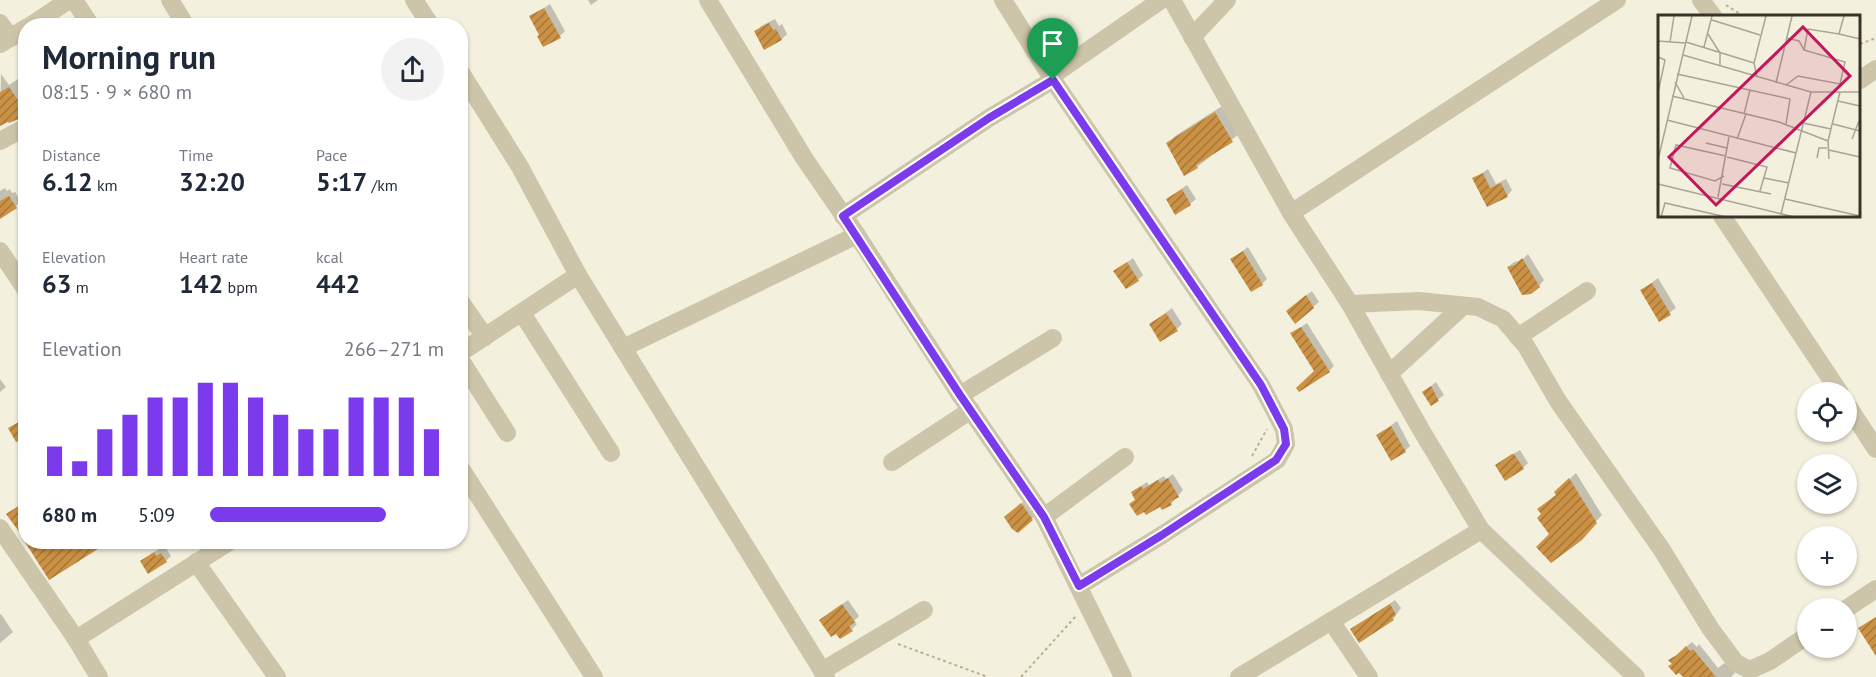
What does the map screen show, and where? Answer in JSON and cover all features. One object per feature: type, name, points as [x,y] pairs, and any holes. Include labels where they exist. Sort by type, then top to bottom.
[{"type":"street","points":[[43,18],[72,0],[85,18]]},
{"type":"street","points":[[170,0],[181,18]]},
{"type":"street","points":[[414,0],[426,18]]},
{"type":"street","points":[[708,0],[804,158],[960,395],[1044,517],[1123,677]]},
{"type":"street","points":[[1003,0],[1052,78],[1261,385],[1284,429],[1286,444],[1276,460],[1079,586]]},
{"type":"street","points":[[843,216],[1052,78],[1161,0]]},
{"type":"street","points":[[1172,0],[1291,213],[1350,304],[1481,530],[1636,677]]},
{"type":"street","points":[[1192,37],[1227,0]]},
{"type":"street","points":[[1291,213],[1617,0]]},
{"type":"street","points":[[1701,0],[1712,15]]},
{"type":"street","points":[[1861,79],[1876,69]]},
{"type":"street","points":[[468,84],[520,167],[578,275],[824,674],[878,637],[924,610]]},
{"type":"street","points":[[0,141],[18,131]]},
{"type":"street","points":[[1723,218],[1833,382]]},
{"type":"street","points":[[623,348],[856,235]]},
{"type":"street","points":[[0,251],[18,275]]},
{"type":"street","points":[[468,348],[578,275]]},
{"type":"street","points":[[1518,337],[1587,291]]},
{"type":"street","points":[[1350,304],[1419,301],[1478,307],[1503,319],[1526,346],[1563,408],[1662,550],[1710,628],[1736,663],[1749,670],[1770,661],[1797,643]]},
{"type":"street","points":[[1389,374],[1463,306]]},
{"type":"street","points":[[468,313],[485,338]]},
{"type":"street","points":[[522,313],[611,453]]},
{"type":"street","points":[[960,395],[1053,338]]},
{"type":"street","points":[[468,372],[507,433]]},
{"type":"street","points":[[892,462],[971,410]]},
{"type":"street","points":[[1857,414],[1870,427],[1876,449]]},
{"type":"street","points":[[1044,517],[1125,457]]},
{"type":"street","points":[[468,480],[594,677]]},
{"type":"street","points":[[0,528],[76,639],[99,677]]},
{"type":"street","points":[[1239,677],[1481,530]]},
{"type":"street","points":[[76,639],[217,549]]},
{"type":"street","points":[[196,562],[277,677]]},
{"type":"street","points":[[1857,601],[1876,588]]},
{"type":"street","points":[[1331,621],[1369,677]]},
{"type":"path","points":[[1718,0],[1741,15]]},
{"type":"path","points":[[1861,44],[1876,38]]},
{"type":"path","points":[[1250,460],[1276,414]]},
{"type":"path","points":[[1021,677],[1088,603]]},
{"type":"path","points":[[878,637],[988,677]]},
{"type":"building","points":[[544,8],[561,38],[543,47],[529,16]]},
{"type":"building","points":[[769,23],[773,30],[776,29],[782,40],[764,50],[754,31]]},
{"type":"building","points":[[9,87],[18,100],[18,119],[0,126],[0,92]]},
{"type":"building","points":[[1215,112],[1233,142],[1196,165],[1198,168],[1184,176],[1166,143]]},
{"type":"building","points":[[1483,173],[1490,188],[1501,183],[1508,197],[1487,207],[1472,178]]},
{"type":"building","points":[[1182,189],[1191,205],[1175,215],[1166,199]]},
{"type":"building","points":[[9,196],[17,208],[0,219],[0,201]]},
{"type":"building","points":[[1243,251],[1263,285],[1251,292],[1230,259]]},
{"type":"building","points":[[1522,258],[1540,287],[1531,294],[1522,295],[1507,267],[1515,265]]},
{"type":"building","points":[[1127,262],[1139,281],[1126,289],[1113,271]]},
{"type":"building","points":[[1652,283],[1671,315],[1659,322],[1640,290]]},
{"type":"building","points":[[1306,295],[1314,308],[1295,324],[1286,311]]},
{"type":"building","points":[[1166,313],[1178,331],[1160,342],[1149,324]]},
{"type":"building","points":[[1301,327],[1330,372],[1299,392],[1296,388],[1314,371],[1290,333]]},
{"type":"building","points":[[1431,386],[1439,401],[1431,406],[1422,392]]},
{"type":"building","points":[[18,422],[18,441],[16,442],[8,428]]},
{"type":"building","points":[[1391,426],[1406,452],[1391,461],[1376,435]]},
{"type":"building","points":[[1512,454],[1524,469],[1505,481],[1495,465]]},
{"type":"building","points":[[1168,478],[1179,497],[1170,502],[1172,505],[1162,510],[1160,507],[1146,515],[1144,512],[1137,516],[1129,504],[1135,500],[1131,492],[1141,486],[1143,489],[1158,480],[1160,483]]},
{"type":"building","points":[[1569,478],[1597,523],[1582,540],[1551,563],[1536,547],[1549,534],[1537,518],[1541,514],[1537,509],[1556,495],[1554,492]]},
{"type":"building","points":[[1021,503],[1033,520],[1018,533],[1012,529],[1004,517]]},
{"type":"building","points":[[18,506],[18,530],[6,514]]},
{"type":"building","points":[[29,549],[98,549],[49,580]]},
{"type":"building","points":[[154,552],[156,556],[161,553],[167,562],[148,574],[140,561]]},
{"type":"building","points":[[842,604],[855,622],[849,626],[853,631],[840,639],[836,634],[831,637],[819,620]]},
{"type":"building","points":[[1390,604],[1396,615],[1392,618],[1394,620],[1359,643],[1350,629]]},
{"type":"building","points":[[1876,617],[1876,656],[1858,628]]},
{"type":"building","points":[[1686,646],[1690,651],[1693,649],[1716,677],[1683,677],[1679,673],[1676,675],[1668,666],[1672,664],[1668,660]]},
{"type":"route","points":[[1053,80],[1261,385],[1284,429],[1286,444],[1276,460],[1079,586],[1044,517],[960,395],[843,216],[989,118],[1053,80]]}]
